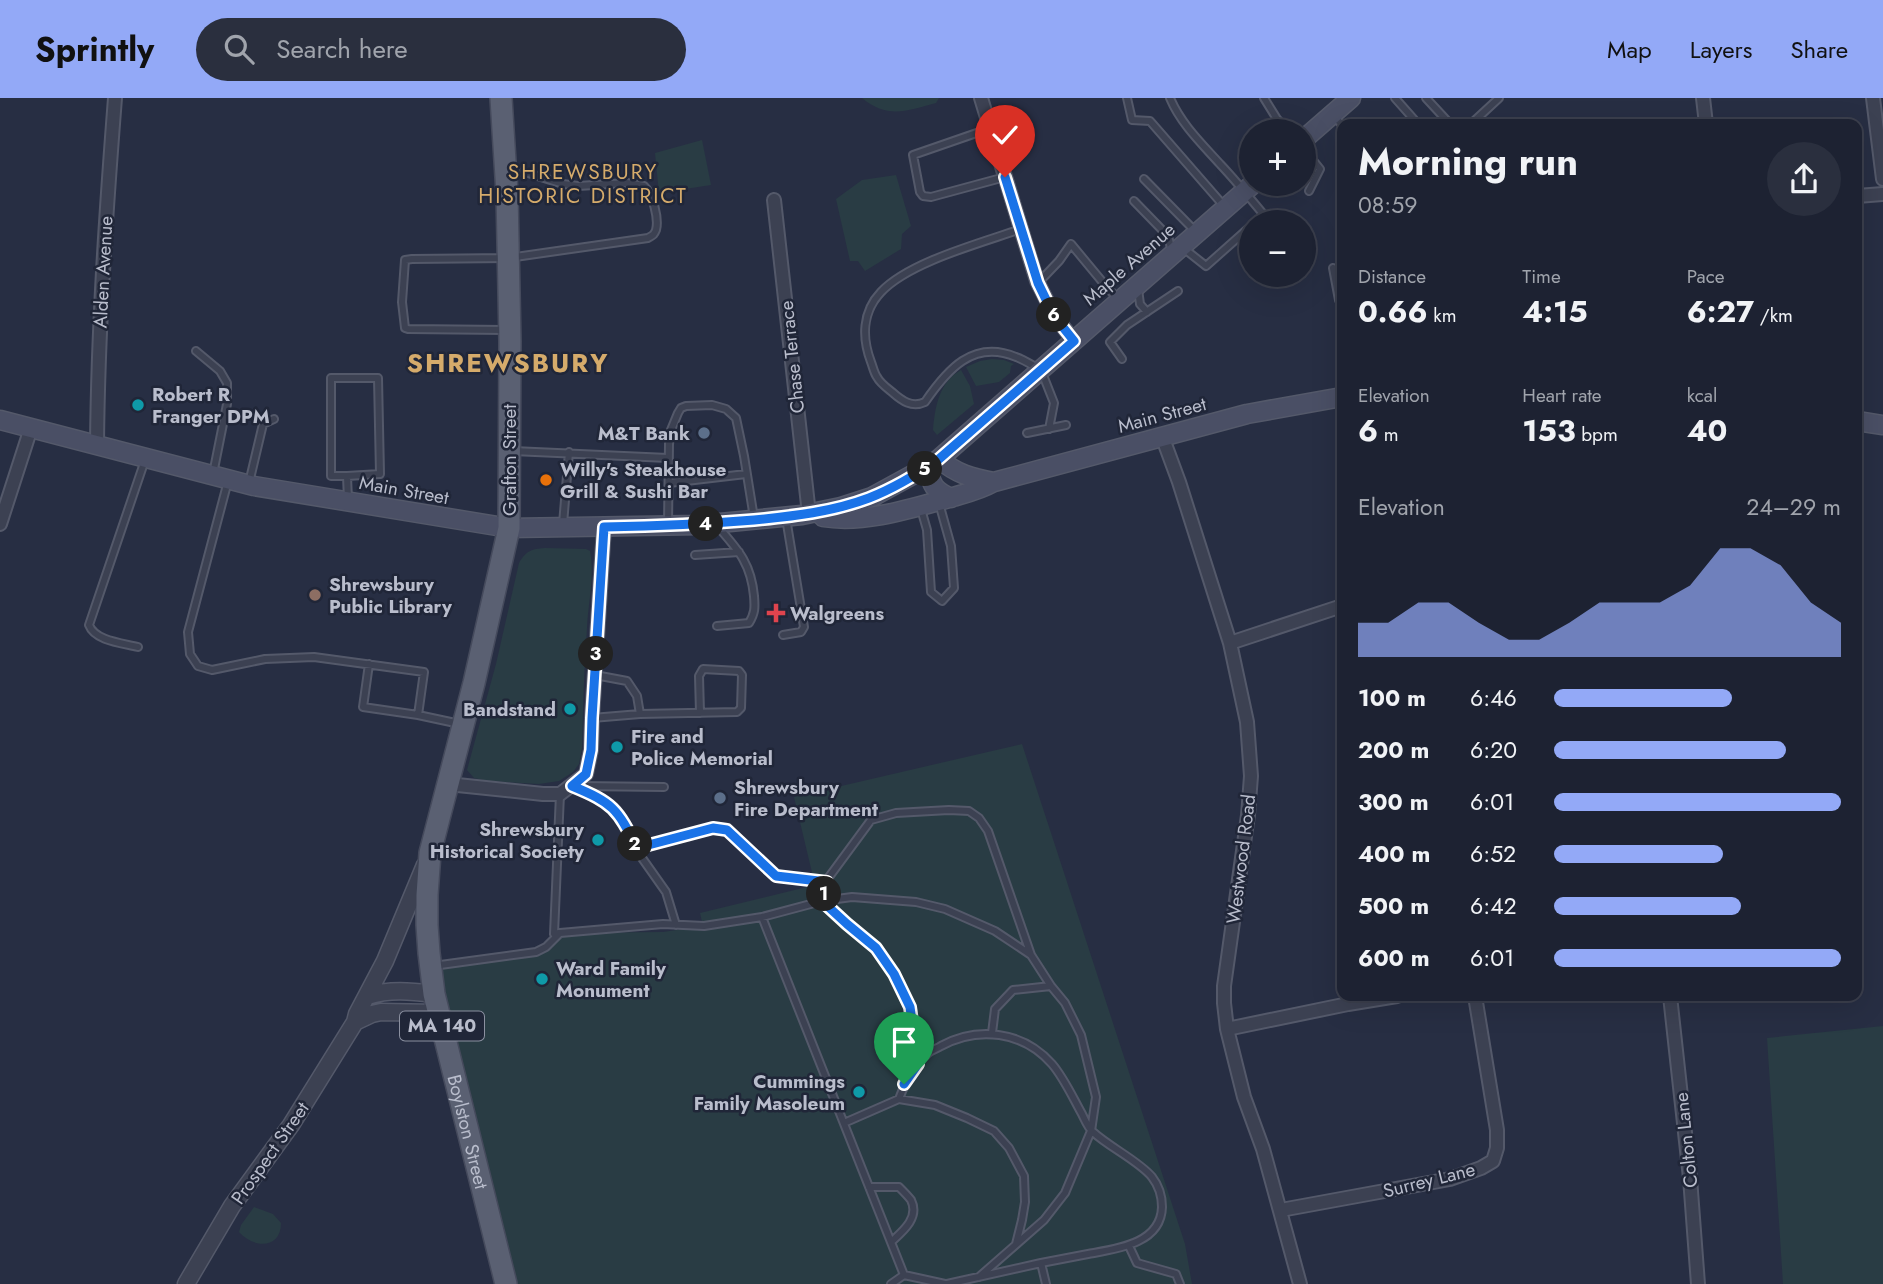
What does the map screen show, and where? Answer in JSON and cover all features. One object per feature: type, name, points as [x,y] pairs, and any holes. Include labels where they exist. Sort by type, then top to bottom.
[{"type":"main road","name":"Grafton Street","points":[[501,98],[510,330],[509,528]]},
{"type":"main road","points":[[1316,129],[1341,108]]},
{"type":"main road","name":"Maple Avenue","points":[[933,463],[1239,196]]},
{"type":"main road","name":"Main Street","points":[[809,514],[849,519],[920,507],[970,493],[994,482],[1162,436],[1266,410],[1337,398]]},
{"type":"main road","name":"Main Street","points":[[0,420],[248,485],[509,528],[668,526],[809,514],[872,497],[933,463],[971,478],[994,482]]},
{"type":"main road","points":[[1862,422],[1883,425]]},
{"type":"main road","points":[[933,463],[931,484],[945,500]]},
{"type":"main road","name":"Boylston Street","points":[[506,1284],[437,1003],[427,912],[430,853],[509,528]]},
{"type":"street","name":"Alden Avenue","points":[[97,445],[105,232],[116,98]]},
{"type":"street","points":[[981,98],[1038,283],[1054,316],[1074,341]]},
{"type":"street","points":[[1703,98],[1705,119]]},
{"type":"street","points":[[1873,98],[1883,179]]},
{"type":"street","points":[[1862,196],[1883,194]]},
{"type":"street","name":"Chase Terrace","points":[[774,200],[809,514]]},
{"type":"street","points":[[0,524],[31,428]]},
{"type":"street","name":"Westwood Road","points":[[1162,436],[1230,643],[1247,722],[1251,776],[1248,816],[1224,986],[1224,1003],[1227,1029],[1244,1097],[1260,1139],[1300,1284]]},
{"type":"street","points":[[448,784],[560,794],[586,774],[591,750],[604,527]]},
{"type":"street","points":[[1230,643],[1337,608]]},
{"type":"street","name":"Prospect Street","points":[[187,1284],[232,1206],[291,1125],[355,1022],[385,961],[430,853]]},
{"type":"street","points":[[367,996],[398,990],[437,1003]]},
{"type":"street","points":[[1227,1029],[1366,1001]]},
{"type":"street","name":"Surrey Lane","points":[[1281,1210],[1450,1179],[1493,1161],[1497,1148],[1497,1130],[1476,1001]]},
{"type":"street","name":"Colton Lane","points":[[1671,1001],[1699,1284]]},
{"type":"street","points":[[355,1022],[372,1014],[437,1003]]},
{"type":"lane","points":[[1127,98],[1132,120],[1150,121],[1226,207]]},
{"type":"lane","points":[[1170,98],[1189,131],[1239,178]]},
{"type":"lane","points":[[1264,98],[1276,119]]},
{"type":"lane","points":[[1395,98],[1414,119]]},
{"type":"lane","points":[[1426,98],[1445,119]]},
{"type":"lane","points":[[1477,119],[1500,98]]},
{"type":"lane","points":[[991,128],[913,155],[920,192],[923,196],[931,197],[1005,177]]},
{"type":"lane","points":[[505,169],[570,185],[627,183],[644,186],[652,196],[656,227],[648,238],[508,258],[405,261],[402,277],[405,328],[510,330]]},
{"type":"lane","points":[[1144,179],[1196,233]]},
{"type":"lane","points":[[1134,201],[1168,236],[1176,250],[1206,266],[1239,237]]},
{"type":"lane","points":[[1021,229],[931,261],[892,282],[879,294],[868,313],[866,348],[876,377],[900,399],[915,404],[925,402],[941,380],[961,360],[982,353],[1015,356],[1041,370],[1054,403],[1049,429]]},
{"type":"lane","points":[[1038,283],[1071,244],[1119,300]]},
{"type":"lane","points":[[1333,268],[1337,289]]},
{"type":"lane","points":[[1138,283],[1140,303],[1147,312]]},
{"type":"lane","points":[[1122,359],[1110,342],[1127,325],[1178,291]]},
{"type":"lane","points":[[196,351],[220,371],[227,383],[227,404],[220,478],[188,632],[190,654],[198,666],[212,670],[265,659],[314,657],[424,672],[418,715]]},
{"type":"lane","points":[[331,378],[378,378],[380,474],[347,476],[331,476],[331,378]]},
{"type":"lane","points":[[668,526],[668,458],[671,430],[681,408],[686,406],[712,405],[726,409],[736,418],[755,520]]},
{"type":"lane","points":[[248,485],[263,424],[274,419]]},
{"type":"lane","points":[[1027,433],[1066,425]]},
{"type":"lane","points":[[509,451],[668,458]]},
{"type":"lane","points":[[563,528],[569,452]]},
{"type":"lane","points":[[138,647],[98,636],[92,632],[89,625],[146,458]]},
{"type":"lane","points":[[669,483],[746,474]]},
{"type":"lane","points":[[347,476],[348,502]]},
{"type":"lane","points":[[920,507],[927,530],[931,592],[942,601],[954,587],[945,500]]},
{"type":"lane","points":[[783,635],[802,632],[804,627],[785,517]]},
{"type":"lane","points":[[715,523],[739,552],[752,578],[755,612],[749,623],[717,626]]},
{"type":"lane","points":[[695,555],[739,552]]},
{"type":"lane","points":[[369,664],[363,707],[463,724]]},
{"type":"lane","points":[[595,669],[627,681],[637,696],[640,714]]},
{"type":"lane","points":[[592,718],[737,712],[741,708],[742,675],[738,671],[703,669],[699,676],[700,713]]},
{"type":"lane","points":[[572,786],[664,787]]},
{"type":"lane","points":[[572,786],[598,797],[615,809],[666,892],[676,925]]},
{"type":"lane","points":[[560,794],[554,934],[663,924],[704,926],[762,918],[822,901],[852,897],[916,902],[946,909],[995,930],[1031,955]]},
{"type":"lane","points":[[822,901],[828,877],[871,820],[897,813],[969,811],[979,818],[988,831],[1031,955],[1065,1003],[1081,1035],[1096,1097],[1091,1131],[1079,1161],[1065,1193],[1044,1220],[979,1277]]},
{"type":"lane","points":[[637,848],[713,828],[727,830],[776,876],[827,882]]},
{"type":"lane","points":[[822,901],[876,948],[894,974],[910,1007],[918,1064]]},
{"type":"lane","points":[[762,918],[904,1275]]},
{"type":"lane","points":[[431,966],[536,952],[547,947],[561,933]]},
{"type":"lane","points":[[992,1033],[995,1009],[1013,990],[1051,986]]},
{"type":"lane","points":[[891,1284],[904,1275],[946,1284],[1129,1246],[1146,1237],[1155,1228],[1162,1212],[1162,1199],[1151,1176],[1091,1131],[1053,1065],[1035,1048],[1017,1039],[992,1033],[966,1036],[926,1054],[904,1084],[899,1099]]},
{"type":"lane","points":[[844,1123],[899,1099],[935,1105],[994,1131],[1009,1148],[1024,1176],[1025,1202],[1016,1244]]},
{"type":"lane","points":[[869,1187],[899,1187],[911,1201],[913,1216],[905,1229],[891,1242]]},
{"type":"lane","points":[[1129,1246],[1137,1263],[1176,1274],[1180,1284]]},
{"type":"lane","points":[[1041,1264],[1045,1284]]},
{"type":"shaded area","points":[[862,98],[939,98],[936,103],[916,109],[889,111],[871,105]]},
{"type":"shaded area","points":[[702,140],[711,185],[659,193],[655,153]]},
{"type":"shaded area","points":[[896,175],[911,226],[902,234],[901,249],[865,271],[858,261],[850,261],[836,199],[862,180]]},
{"type":"shaded area","points":[[992,359],[1014,364],[1010,373],[999,382],[976,386],[966,367]]},
{"type":"shaded area","points":[[961,370],[970,386],[974,404],[937,435],[933,430],[940,396],[948,381]]},
{"type":"shaded area","points":[[545,548],[590,551],[592,580],[579,764],[573,772],[559,781],[539,784],[474,778],[467,770],[496,664],[519,563],[529,551]]},
{"type":"shaded area","points":[[1022,744],[1185,1244],[1192,1284],[506,1284],[431,966],[536,952],[560,933],[663,932],[703,926],[700,913],[815,885],[794,797]]},
{"type":"shaded area","points":[[1883,1026],[1883,1284],[1783,1284],[1767,1038]]},
{"type":"shaded area","points":[[254,1207],[273,1214],[281,1223],[280,1232],[272,1242],[266,1244],[252,1241],[239,1232]]},
{"type":"place","name":"Robert R Franger DPM","points":[[138,405]]},
{"type":"place","name":"M&T Bank","points":[[704,433]]},
{"type":"place","name":"Willy's Steakhouse Grill & Sushi Bar","points":[[546,480]]},
{"type":"place","name":"Shrewsbury Public Library","points":[[315,595]]},
{"type":"place","name":"Walgreens","points":[[776,613]]},
{"type":"place","name":"Bandstand","points":[[570,709]]},
{"type":"place","name":"Fire and Police Memorial","points":[[617,747]]},
{"type":"place","name":"Shrewsbury Fire Department","points":[[720,798]]},
{"type":"place","name":"Shrewsbury Historical Society","points":[[598,840]]},
{"type":"place","name":"Ward Family Monument","points":[[542,979]]},
{"type":"place","name":"Cummings Family Masoleum","points":[[859,1092]]},
{"type":"district","name":"SHREWSBURY HISTORIC DISTRICT","points":[[583,184]]},
{"type":"district","name":"SHREWSBURY","points":[[508,363]]},
{"type":"route","points":[[904,1084],[918,1064],[910,1007],[894,974],[876,948],[822,901],[827,882],[776,876],[727,830],[713,828],[637,848],[615,809],[598,797],[572,786],[586,774],[590,761],[604,527],[699,525],[802,515],[872,497],[939,459],[1074,341],[1054,316],[1038,283],[1005,177]]}]
